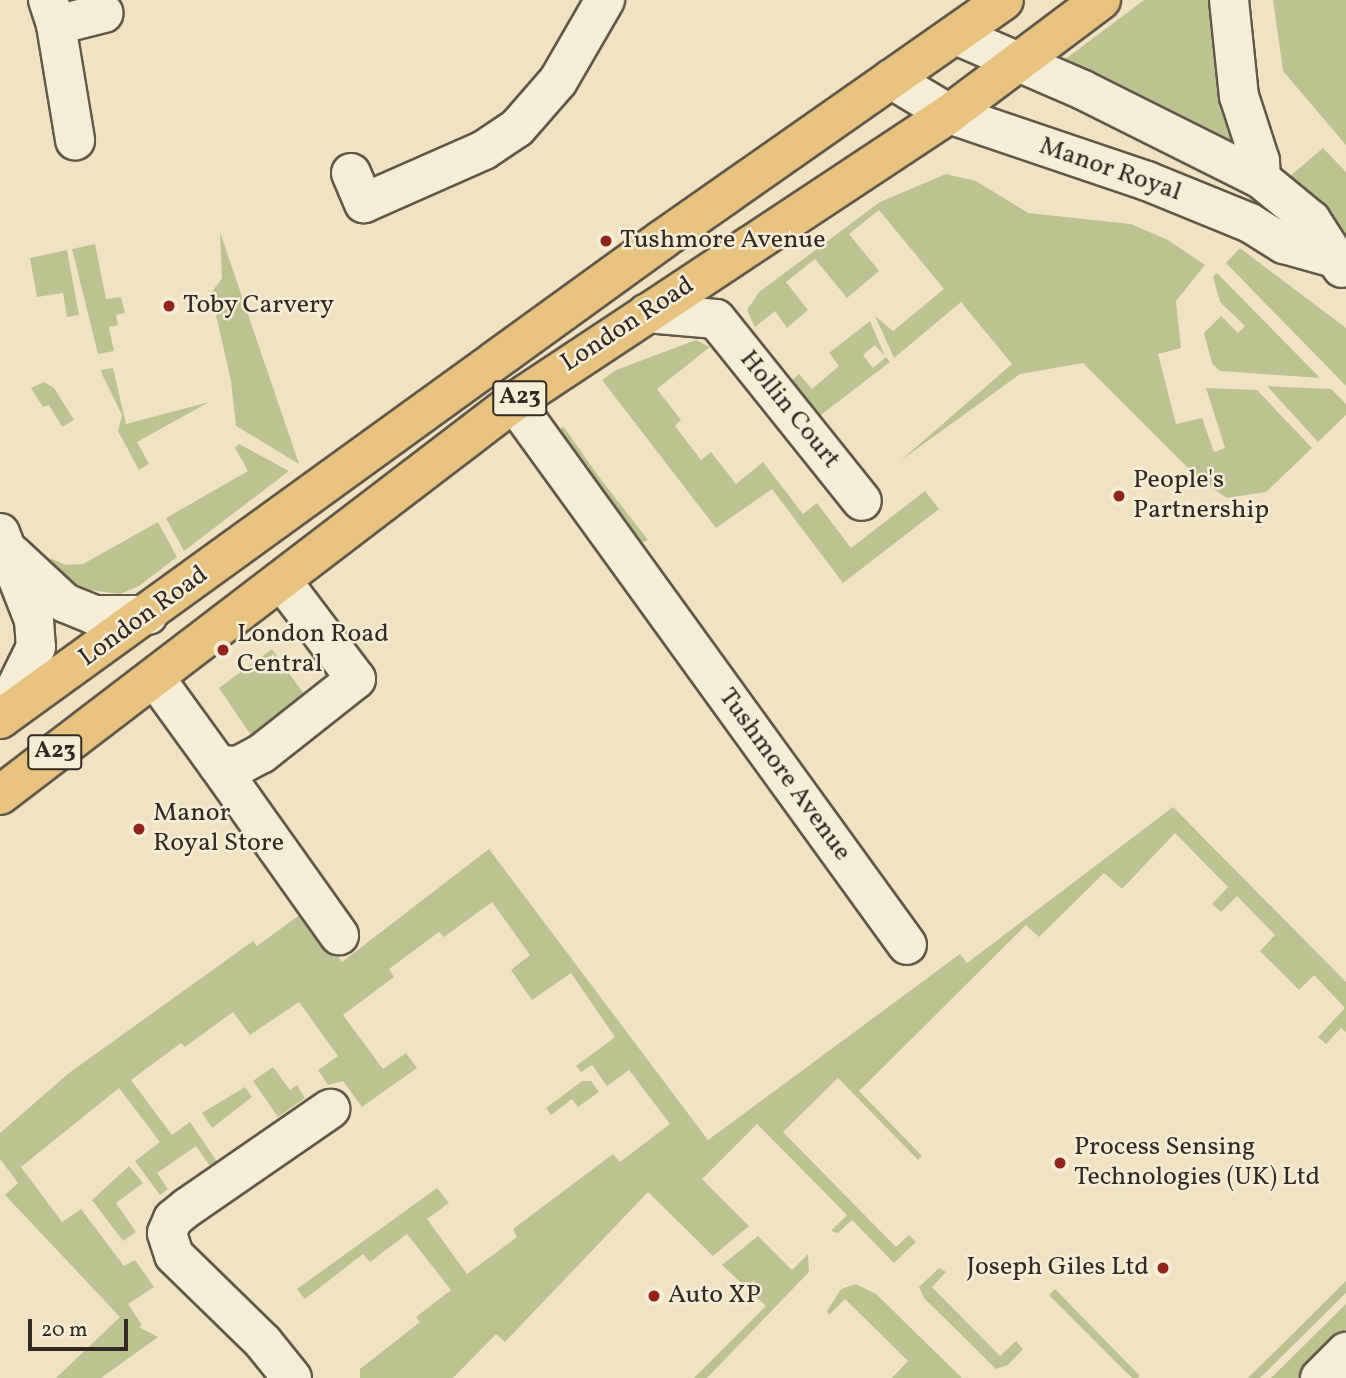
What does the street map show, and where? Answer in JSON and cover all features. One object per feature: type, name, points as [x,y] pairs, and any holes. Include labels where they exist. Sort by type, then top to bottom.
[{"type":"main road","name":"London Road","points":[[1,718],[1004,0]]},
{"type":"main road","name":"London Road","points":[[0,795],[514,402],[950,114],[1101,0]]},
{"type":"street","points":[[351,173],[364,203],[484,150],[517,128],[558,82],[605,0]]},
{"type":"street","points":[[1229,0],[1239,96],[1261,161],[1261,179]]},
{"type":"street","points":[[75,141],[52,13],[104,13]]},
{"type":"street","name":"Manor Royal","points":[[956,35],[1017,61],[1261,179],[1311,220],[1339,264]]},
{"type":"street","name":"Manor Royal","points":[[891,79],[950,114],[1172,190],[1250,223],[1284,244],[1339,264]]},
{"type":"street","points":[[647,313],[716,319],[732,257]]},
{"type":"street","name":"Hollin Court","points":[[716,319],[862,501]]},
{"type":"street","name":"Tushmore Avenue","points":[[514,402],[907,945]]},
{"type":"street","points":[[5,543],[65,603],[94,615],[148,615]]},
{"type":"street","points":[[1,718],[36,647],[34,620],[5,543]]},
{"type":"street","points":[[218,765],[238,766],[261,754],[356,679],[282,581]]},
{"type":"street","points":[[155,678],[339,935]]},
{"type":"street","points":[[292,1378],[263,1342],[174,1255],[167,1233],[173,1219],[188,1207],[330,1110]]},
{"type":"street","points":[[1320,1378],[1346,1352]]},
{"type":"green space","points":[[1144,0],[1212,0],[1242,146],[1231,146],[1064,60]]},
{"type":"green space","points":[[1273,0],[1346,0],[1346,145],[1283,71]]},
{"type":"green space","points":[[1323,148],[1346,172],[1346,251],[1282,183]]},
{"type":"green space","points":[[946,174],[976,181],[1028,213],[1131,224],[1168,240],[1205,265],[1176,301],[1181,348],[1158,354],[1176,424],[1202,418],[1214,452],[1225,448],[1206,388],[1257,390],[1312,448],[1266,492],[1227,498],[1200,480],[1083,363],[1020,374],[900,461],[1012,364],[961,302],[894,358],[875,316],[893,331],[944,289],[879,210],[849,234],[879,271],[847,298],[815,259],[786,282],[808,310],[787,328],[775,311],[755,327],[747,310],[759,292],[880,202]]},
{"type":"green space","points":[[220,232],[299,464],[236,426],[231,381],[211,293],[222,278]]},
{"type":"green space","points":[[95,244],[106,299],[121,297],[125,313],[116,315],[118,325],[109,327],[114,351],[98,354],[72,249]]},
{"type":"green space","points":[[1240,248],[1346,328],[1346,386],[1226,263]]},
{"type":"green space","points":[[67,250],[79,315],[67,317],[63,293],[37,297],[30,258]]},
{"type":"green space","points":[[1217,273],[1320,378],[1220,371],[1212,363],[1204,333],[1221,316],[1238,333],[1245,326],[1220,302],[1213,277]]},
{"type":"green space","points":[[870,321],[885,356],[875,345],[863,355],[873,368],[886,357],[890,362],[813,421],[787,384],[799,374],[812,389],[839,366],[829,353]]},
{"type":"green space","points":[[696,340],[710,347],[657,389],[681,420],[675,426],[701,460],[711,452],[736,484],[763,462],[803,514],[817,503],[851,548],[925,491],[939,509],[843,583],[772,489],[716,528],[602,380],[616,370]]},
{"type":"green space","points":[[113,368],[126,424],[209,402],[137,442],[149,464],[139,470],[118,431],[122,415],[101,370]]},
{"type":"green space","points":[[44,382],[54,388],[74,420],[62,427],[49,405],[43,407],[31,388]]},
{"type":"green space","points":[[1267,386],[1331,389],[1346,404],[1346,415],[1318,442]]},
{"type":"green space","points":[[563,426],[648,540],[640,543],[558,433]]},
{"type":"green space","points":[[239,444],[289,471],[184,551],[166,518],[248,471],[235,448]]},
{"type":"green space","points":[[158,522],[177,557],[139,586],[120,594],[83,589],[59,574],[50,558],[66,565],[83,564]]},
{"type":"green space","points":[[272,649],[311,704],[257,744],[219,688]]},
{"type":"green space","points":[[1173,807],[1346,982],[1346,1032],[1341,1028],[1326,1044],[1318,1037],[1345,1008],[1314,975],[1299,990],[1260,951],[1275,935],[1237,896],[1221,912],[1212,904],[1228,887],[1175,833],[1122,889],[1104,873],[1039,937],[1026,925],[859,1091],[922,1156],[918,1160],[838,1078],[783,1132],[896,1247],[909,1235],[916,1242],[894,1263],[852,1220],[838,1233],[831,1231],[847,1215],[757,1124],[702,1179],[749,1226],[713,1256],[648,1192],[505,1342],[496,1334],[453,1378],[360,1378],[360,1369],[420,1322],[416,1317],[451,1290],[407,1234],[370,1262],[363,1254],[305,1299],[297,1289],[437,1188],[449,1203],[427,1219],[467,1274],[517,1237],[513,1229],[613,1154],[620,1162],[670,1124],[629,1070],[607,1086],[592,1065],[581,1072],[576,1066],[615,1037],[571,973],[532,1000],[511,970],[530,955],[492,902],[444,937],[439,932],[389,969],[394,977],[343,1015],[383,1069],[406,1053],[417,1068],[362,1107],[343,1081],[328,1085],[318,1070],[338,1056],[299,1002],[250,1035],[233,1012],[185,1047],[181,1043],[131,1080],[172,1135],[190,1122],[218,1163],[212,1169],[196,1146],[157,1173],[168,1189],[160,1195],[135,1161],[160,1142],[119,1088],[21,1167],[62,1222],[81,1209],[124,1266],[135,1260],[154,1287],[128,1304],[142,1325],[139,1327],[158,1337],[101,1378],[56,1378],[120,1317],[5,1195],[18,1183],[0,1159],[0,1133],[69,1073],[253,941],[257,946],[305,911],[342,962],[489,849],[708,1140],[960,954],[967,963]]},
{"type":"green space","points":[[273,1067],[290,1090],[297,1085],[305,1098],[278,1117],[253,1081]]},
{"type":"green space","points":[[582,1081],[591,1081],[599,1092],[578,1107],[572,1099],[551,1115],[546,1108]]},
{"type":"green space","points":[[245,1087],[252,1097],[212,1128],[202,1113]]},
{"type":"green space","points":[[129,1166],[143,1183],[116,1203],[136,1232],[123,1241],[92,1200]]},
{"type":"green space","points":[[758,1236],[792,1270],[808,1254],[809,1272],[707,1378],[694,1378],[766,1306],[722,1265]]},
{"type":"green space","points":[[939,1268],[946,1272],[932,1287],[1000,1356],[1016,1341],[1023,1349],[1008,1365],[996,1369],[924,1298],[919,1287]]},
{"type":"green space","points":[[1346,1281],[1346,1293],[1260,1378],[1248,1378]]},
{"type":"green space","points":[[856,1284],[876,1294],[962,1378],[892,1378],[908,1361],[845,1299],[829,1315],[827,1311],[841,1289]]},
{"type":"green space","points":[[1055,1289],[1140,1376],[1138,1378],[1132,1378],[1049,1295]]},
{"type":"green space","points":[[1346,1304],[1346,1329],[1298,1378],[1271,1378]]},
{"type":"place","name":"Tushmore Avenue","points":[[606,241]]},
{"type":"place","name":"Toby Carvery","points":[[169,306]]},
{"type":"place","name":"People's Partnership","points":[[1119,496]]},
{"type":"place","name":"London Road Central","points":[[223,650]]},
{"type":"place","name":"Manor Royal Store","points":[[139,829]]},
{"type":"place","name":"Process Sensing Technologies (UK) Ltd","points":[[1060,1163]]},
{"type":"place","name":"Joseph Giles Ltd","points":[[1163,1268]]},
{"type":"place","name":"Auto XP","points":[[654,1296]]}]
